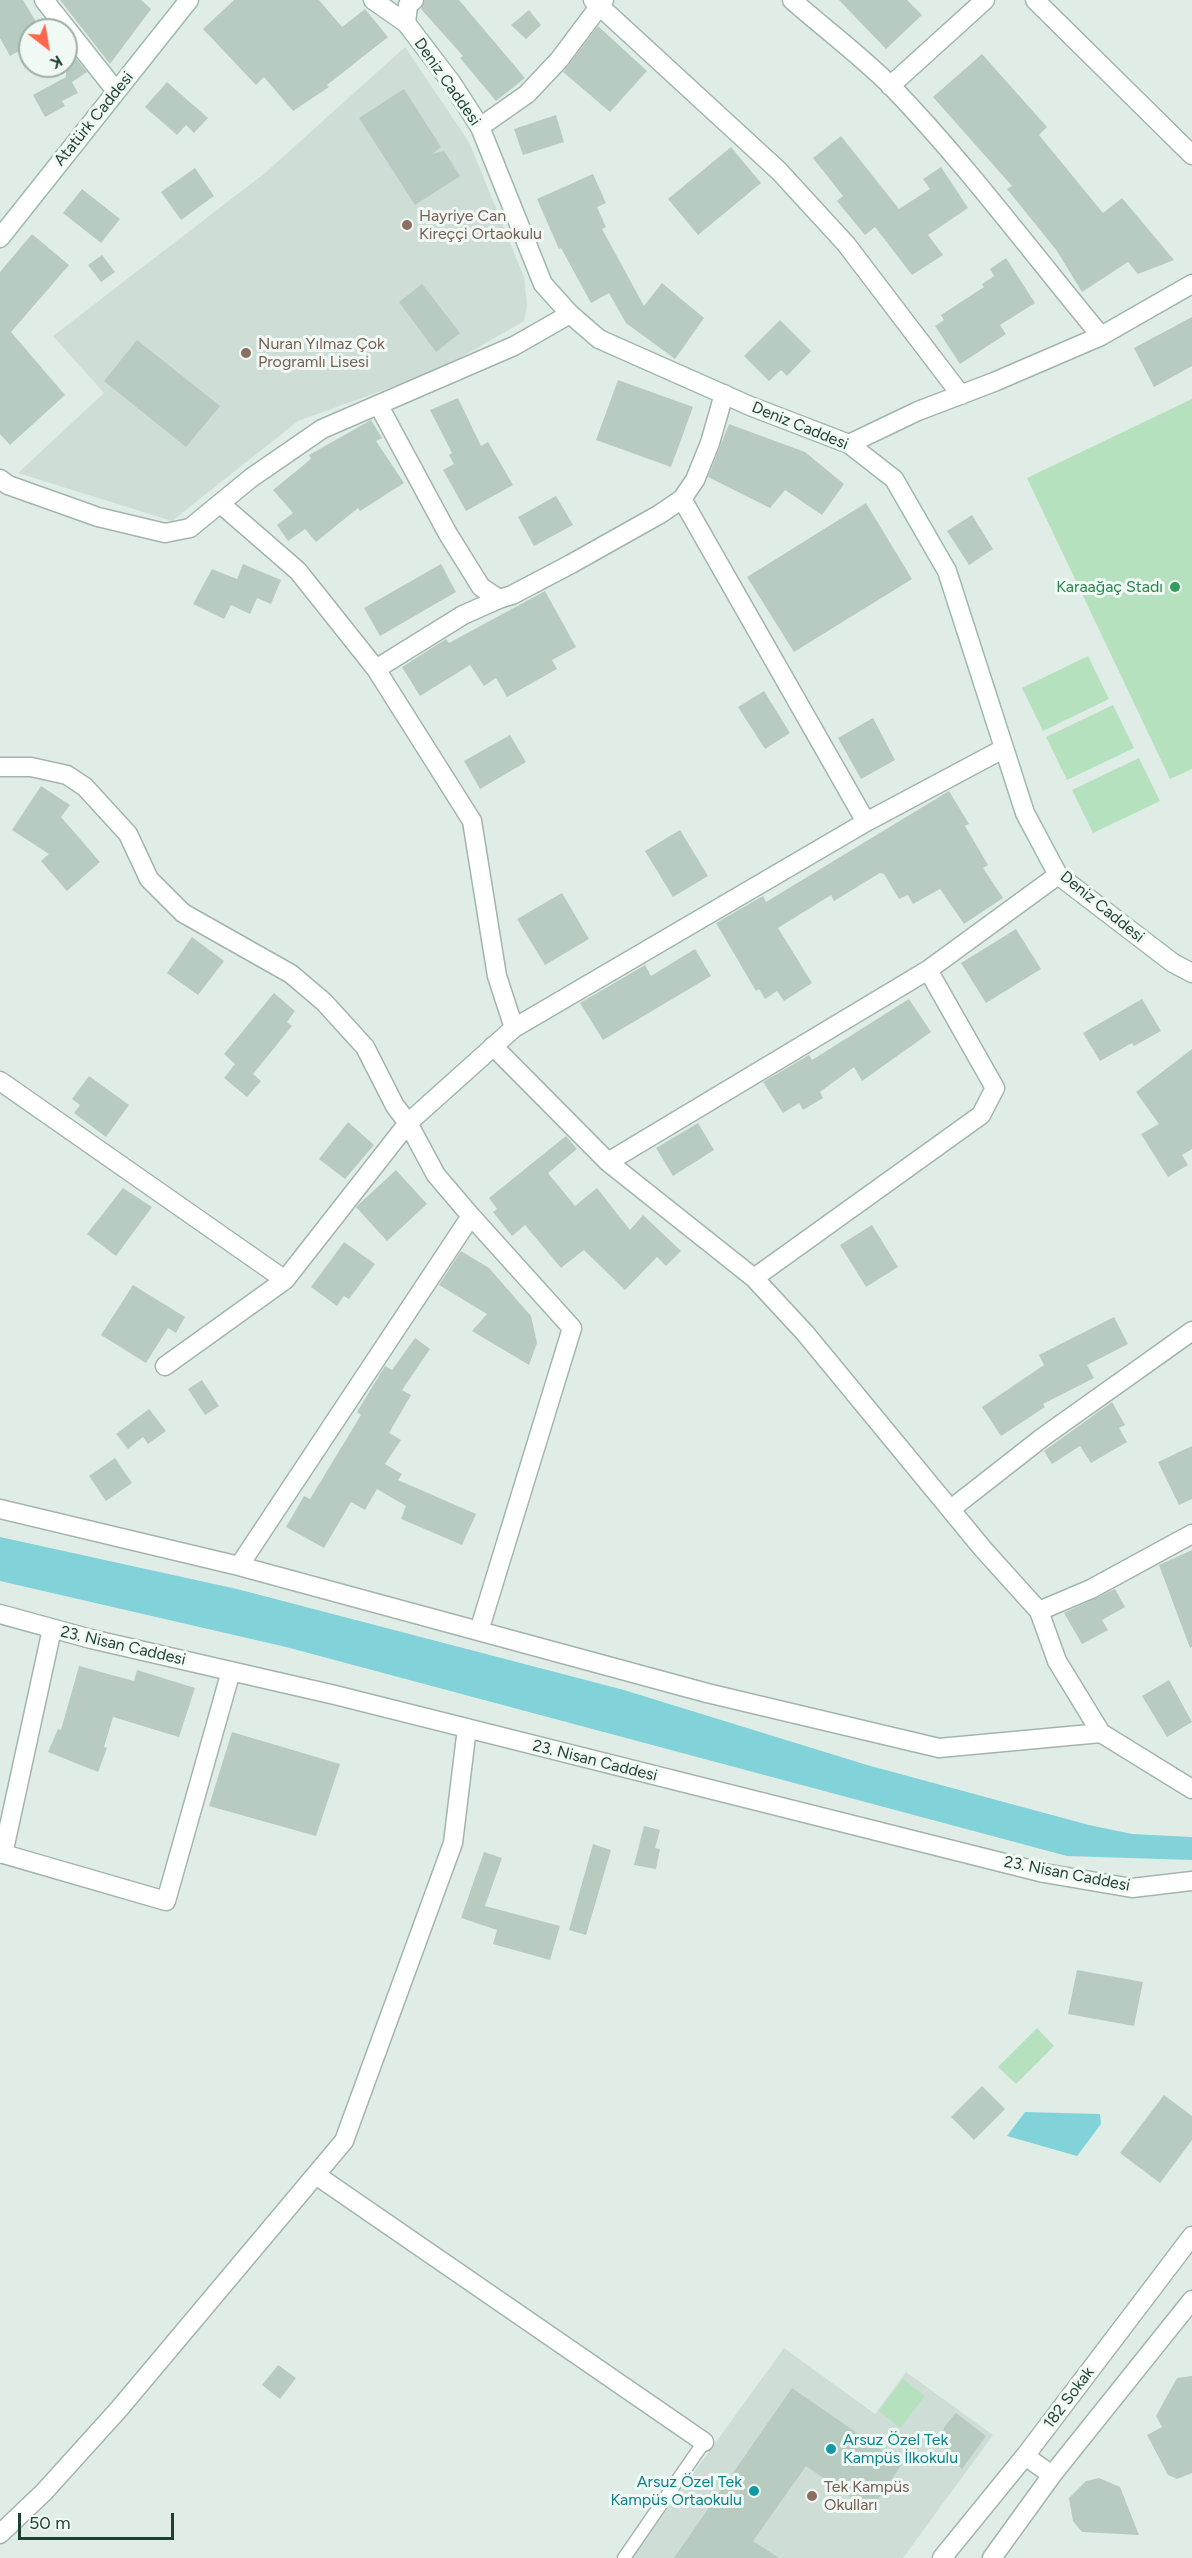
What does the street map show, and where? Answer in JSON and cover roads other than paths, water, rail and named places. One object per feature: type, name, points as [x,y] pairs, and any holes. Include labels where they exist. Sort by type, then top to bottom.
[{"type":"street","points":[[44,0],[116,91]]},
{"type":"street","name":"Atatürk Caddesi","points":[[0,238],[189,0]]},
{"type":"street","name":"Deniz Caddesi","points":[[373,0],[406,23],[452,82],[480,127],[543,284],[570,314],[599,339],[659,363],[724,394],[849,444],[894,479],[947,571],[1025,813],[1058,875],[1173,963],[1192,973]]},
{"type":"street","points":[[406,23],[408,5],[414,0]]},
{"type":"street","points":[[792,0],[890,86],[974,178],[1101,336]]},
{"type":"street","points":[[890,86],[985,0]]},
{"type":"street","points":[[1035,0],[1192,155]]},
{"type":"street","points":[[480,127],[527,94],[559,60],[599,2],[779,171],[846,244],[961,395]]},
{"type":"street","points":[[849,444],[918,411],[1101,336],[1192,284]]},
{"type":"street","points":[[0,479],[8,485],[98,517],[165,533],[190,528],[222,505],[252,478],[322,429],[514,346],[570,314]]},
{"type":"street","points":[[376,669],[463,615],[499,598],[512,596],[660,514],[682,499],[695,480],[710,443],[724,394]]},
{"type":"street","points":[[379,406],[464,560],[481,586],[499,598]]},
{"type":"street","points":[[682,499],[866,822]]},
{"type":"street","points":[[222,505],[298,572],[376,669],[472,821],[497,976],[514,1028]]},
{"type":"street","points":[[165,1366],[285,1280],[408,1123],[514,1028],[866,822],[1003,749]]},
{"type":"street","points":[[0,767],[31,767],[67,775],[85,787],[128,834],[149,879],[183,913],[291,974],[324,1002],[365,1047],[395,1106],[408,1123],[436,1175],[572,1328],[479,1631]]},
{"type":"street","points":[[608,1162],[928,970],[1058,875]]},
{"type":"street","points":[[754,1278],[981,1115],[995,1088],[928,970]]},
{"type":"street","points":[[494,1046],[608,1162],[754,1278],[805,1333],[982,1549],[1039,1611],[1057,1661],[1101,1733],[1192,1789]]},
{"type":"street","points":[[0,1081],[285,1280]]},
{"type":"street","points":[[239,1566],[471,1216]]},
{"type":"street","points":[[951,1509],[1043,1437],[1192,1331]]},
{"type":"street","points":[[0,1509],[239,1566],[706,1693],[939,1748],[1101,1733]]},
{"type":"street","points":[[1039,1611],[1091,1589],[1192,1534]]},
{"type":"street","name":"23. Nisan Caddesi","points":[[0,1614],[52,1629],[467,1728],[1044,1873],[1132,1888],[1192,1881]]},
{"type":"street","points":[[52,1629],[2,1854],[166,1900],[231,1671]]},
{"type":"street","points":[[0,2534],[44,2492],[119,2409],[344,2141],[453,1843],[467,1728]]},
{"type":"street","points":[[316,2175],[704,2442]]},
{"type":"street","name":"182 Sokak","points":[[942,2558],[1025,2456],[1192,2236]]},
{"type":"street","points":[[992,2558],[1052,2475],[1192,2300]]},
{"type":"street","points":[[1025,2456],[1052,2475]]},
{"type":"lane","points":[[624,2558],[704,2442]]},
{"type":"water","points":[[0,1537],[237,1589],[624,1690],[867,1765],[1089,1825],[1132,1834],[1192,1837],[1192,1860],[1067,1856],[286,1647],[0,1581]]},
{"type":"water","points":[[1025,2112],[1100,2114],[1101,2124],[1077,2156],[1007,2136]]},
{"type":"place","name":"Hayriye Can Kireççi Ortaokulu","points":[[407,225]]},
{"type":"place","name":"Nuran Yılmaz Çok Programlı Lisesi","points":[[246,353]]},
{"type":"place","name":"Karaağaç Stadı","points":[[1175,587]]},
{"type":"place","name":"Arsuz Özel Tek Kampüs İlkokulu","points":[[831,2449]]},
{"type":"place","name":"Arsuz Özel Tek Kampüs Ortaokulu","points":[[754,2491]]},
{"type":"place","name":"Tek Kampüs Okulları","points":[[812,2496]]}]
